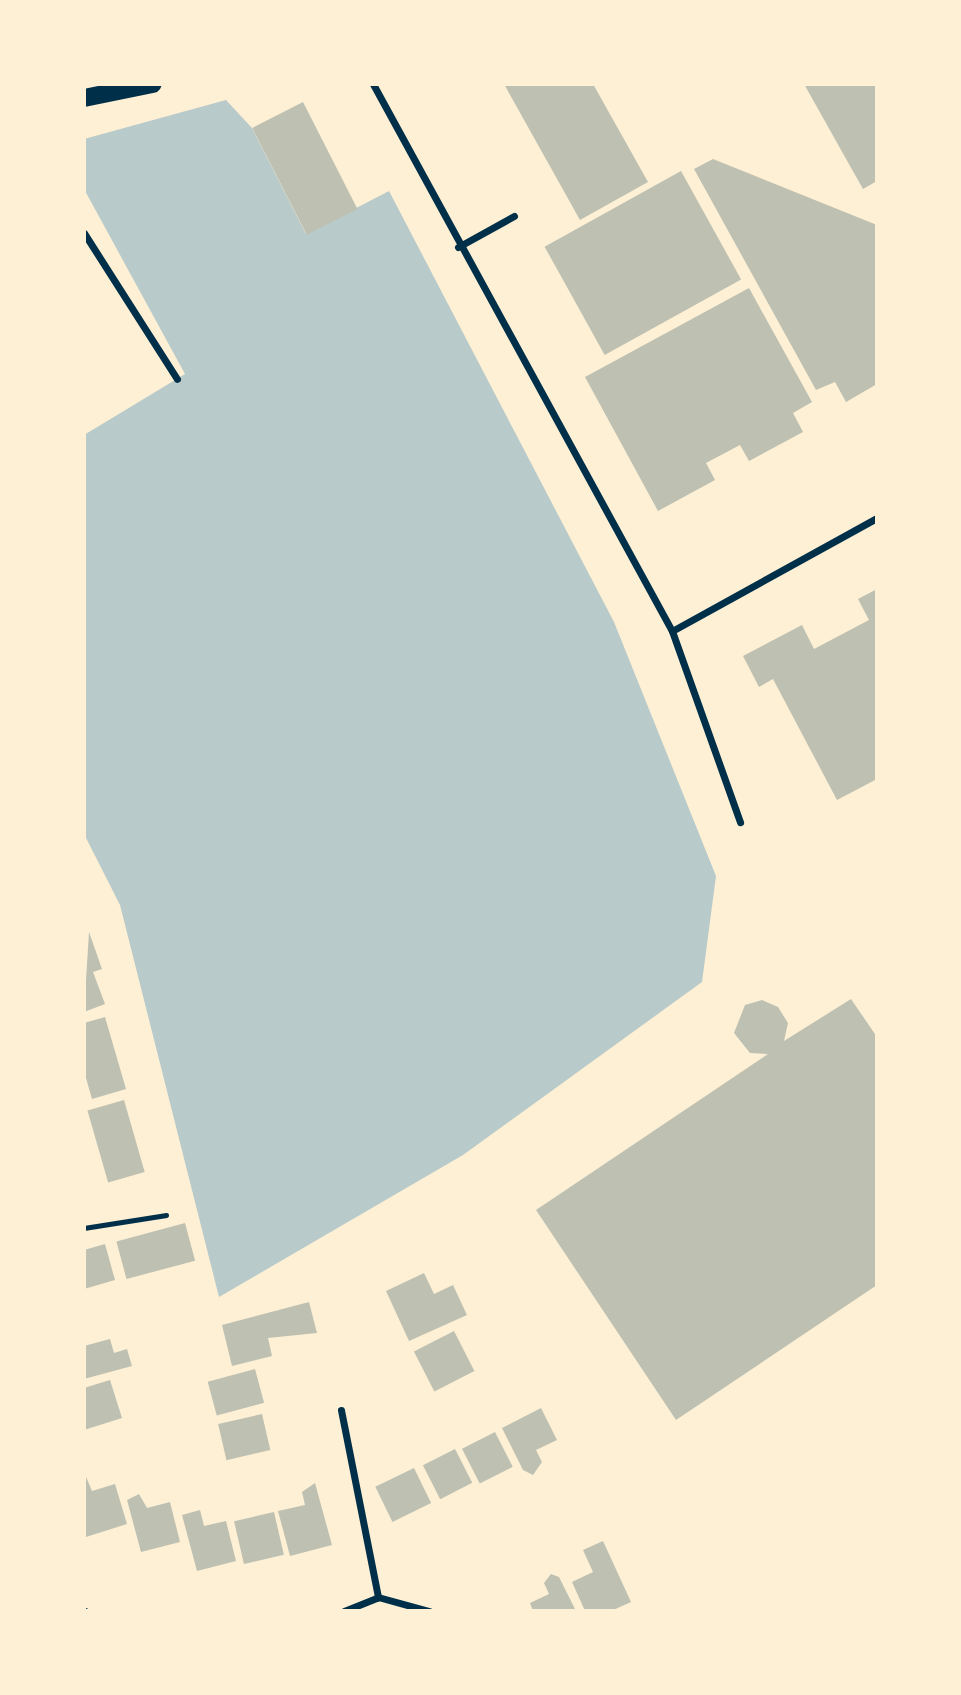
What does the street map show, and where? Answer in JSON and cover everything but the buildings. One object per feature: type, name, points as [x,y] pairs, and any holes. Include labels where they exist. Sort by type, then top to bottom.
[{"type":"main road","points":[[84,99],[153,84]]},
{"type":"street","points":[[373,84],[458,247],[672,631],[740,822]]},
{"type":"street","points":[[458,247],[514,216]]},
{"type":"street","points":[[84,233],[177,379]]},
{"type":"street","points":[[672,631],[877,518]]},
{"type":"street","points":[[341,1410],[378,1597]]},
{"type":"street","points":[[344,1611],[378,1597],[429,1611]]},
{"type":"path","points":[[84,1228],[166,1215]]},
{"type":"shaded area","points":[[226,100],[252,128],[306,234],[389,191],[614,622],[716,876],[702,982],[463,1155],[219,1297],[120,905],[84,834],[84,435],[185,374],[84,189],[84,139]]}]
